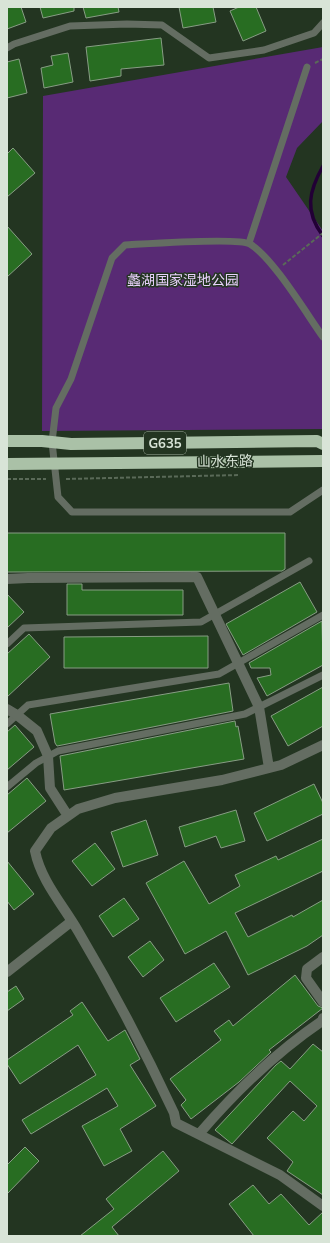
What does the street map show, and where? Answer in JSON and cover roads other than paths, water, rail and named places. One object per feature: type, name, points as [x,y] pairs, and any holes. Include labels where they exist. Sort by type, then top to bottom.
[{"type":"highway","name":"山水东路","points":[[7,441],[79,444],[317,441],[323,444]]},
{"type":"highway","name":"山水东路","points":[[7,464],[323,461]]},
{"type":"street","points":[[7,580],[28,578],[196,577],[259,708],[269,768]]},
{"type":"street","points":[[7,709],[38,731],[48,756],[50,788],[68,816]]},
{"type":"street","points":[[323,745],[281,765],[222,780],[115,798],[78,808],[51,828],[35,852],[38,868],[72,921],[148,1055],[174,1113],[176,1123],[280,1175],[323,1206]]},
{"type":"street","points":[[7,972],[72,921]]},
{"type":"street","points":[[323,957],[307,969],[306,978],[323,1002]]},
{"type":"street","points":[[199,1134],[230,1098],[294,1040],[322,1021],[323,1018]]},
{"type":"lane","points":[[7,48],[14,44],[70,26],[127,24],[162,26],[209,58],[264,50],[314,33],[323,24]]},
{"type":"lane","points":[[249,243],[307,66]]},
{"type":"lane","points":[[323,336],[266,257],[249,243],[225,241],[126,245],[112,258],[71,379],[56,408],[52,442],[58,497],[72,512],[290,512],[323,490]]},
{"type":"lane","points":[[7,644],[24,628],[201,622],[309,561]]},
{"type":"lane","points":[[7,724],[28,705],[219,674],[323,615]]},
{"type":"lane","points":[[7,788],[36,764],[58,751],[245,714],[323,675]]},
{"type":"waterway","points":[[323,166],[314,184],[311,201],[313,218],[323,236]]},
{"type":"park label","name":"蠡湖国家湿地公园","points":[[183,280]]}]
